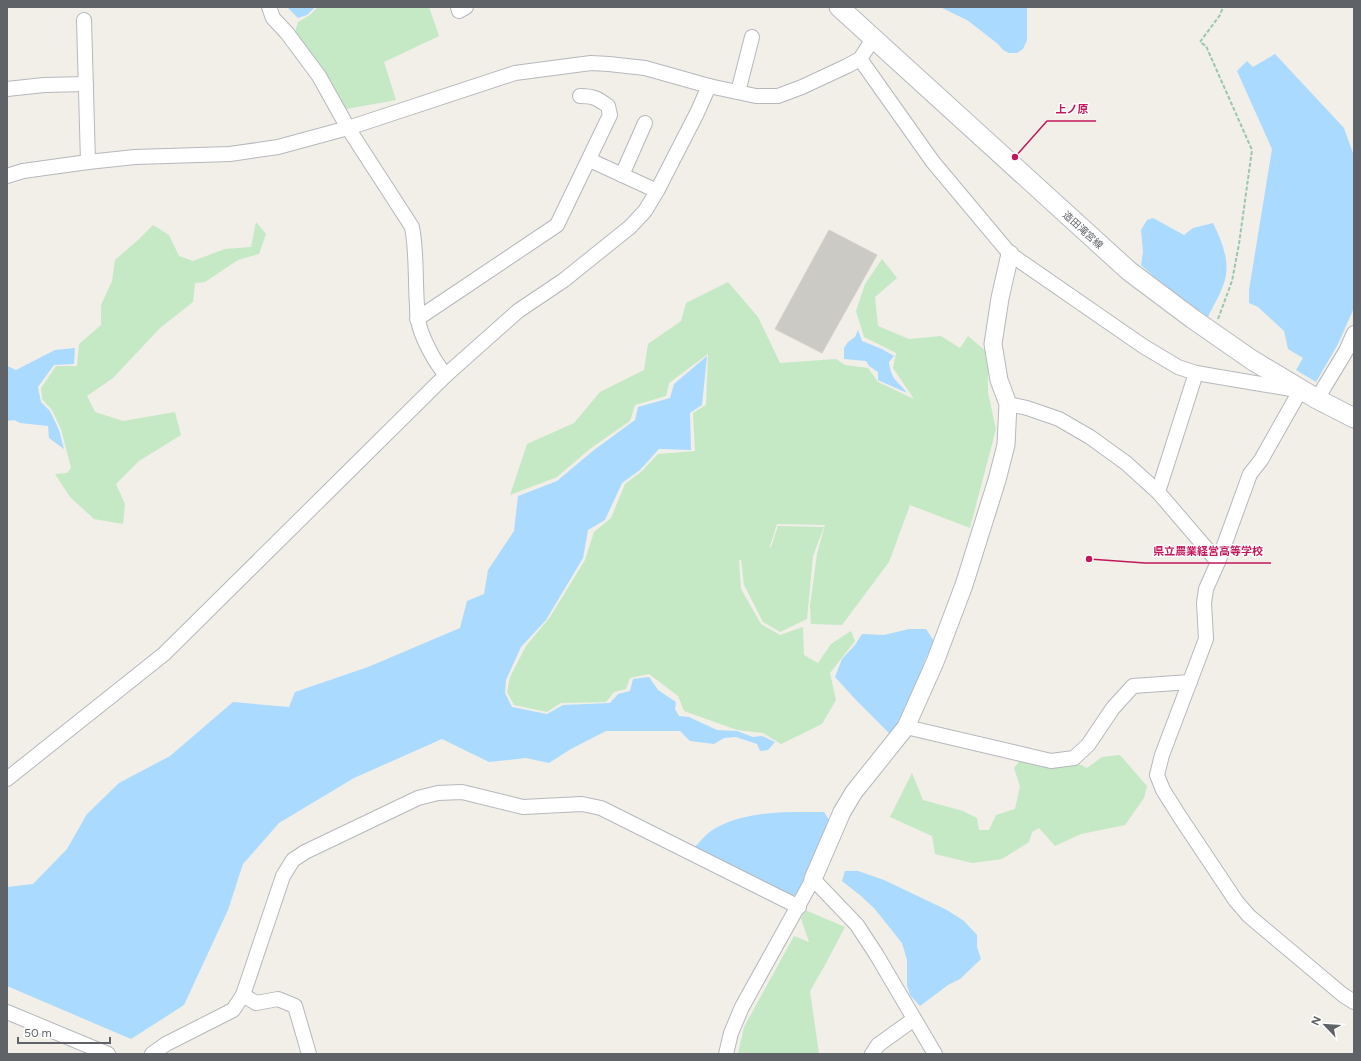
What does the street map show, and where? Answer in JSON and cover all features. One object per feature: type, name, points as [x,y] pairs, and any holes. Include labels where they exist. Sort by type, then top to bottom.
[{"type":"main road","name":"造田滝宮線","points":[[838,7],[1129,271],[1193,319],[1252,360],[1311,395],[1354,418]]},
{"type":"street","points":[[269,7],[273,18],[287,33],[319,76],[348,128],[412,227],[415,244],[417,319],[421,331],[438,366],[446,375]]},
{"type":"street","points":[[458,7],[459,10],[466,7]]},
{"type":"street","points":[[84,20],[88,162]]},
{"type":"street","points":[[738,92],[752,36]]},
{"type":"street","points":[[7,176],[23,172],[88,162],[135,157],[230,154],[278,147],[348,128],[516,73],[591,63],[645,68],[709,86],[756,96],[778,96],[802,87],[860,59],[873,39]]},
{"type":"street","points":[[860,59],[933,162],[1010,254],[1142,346],[1178,367],[1196,373],[1311,395]]},
{"type":"street","points":[[7,89],[44,85],[86,84]]},
{"type":"street","points":[[7,779],[164,654],[446,375],[518,311],[564,280],[630,227],[645,210],[657,190],[697,114],[709,86]]},
{"type":"street","points":[[417,319],[557,225],[610,115],[608,106],[602,102],[592,96],[580,96]]},
{"type":"street","points":[[622,175],[645,123]]},
{"type":"street","points":[[594,162],[657,190]]},
{"type":"street","points":[[726,1054],[731,1033],[742,1007],[799,907],[813,879],[842,812],[854,792],[906,727],[935,662],[967,578],[997,480],[1006,445],[1008,404],[999,380],[993,344],[1000,298],[1010,254]]},
{"type":"street","points":[[1354,333],[1346,351],[1311,395],[1296,398],[1261,460],[1250,474],[1218,562],[1206,589],[1204,603],[1206,640],[1162,755],[1157,775],[1164,790],[1236,901],[1249,916],[1343,995],[1354,1002]]},
{"type":"street","points":[[1158,492],[1196,373]]},
{"type":"street","points":[[1008,404],[1027,408],[1059,419],[1090,437],[1126,463],[1158,492],[1218,562]]},
{"type":"street","points":[[906,727],[1051,761],[1074,758],[1088,744],[1114,708],[1134,686],[1190,682]]},
{"type":"street","points":[[152,1054],[166,1044],[233,1010],[243,995],[283,876],[293,860],[305,852],[418,798],[438,793],[462,792],[523,807],[582,804],[601,808],[799,907]]},
{"type":"street","points":[[813,879],[857,926],[876,954],[935,1054]]},
{"type":"street","points":[[243,995],[256,1003],[278,999],[295,1006],[309,1054]]},
{"type":"street","points":[[7,1012],[108,1054]]},
{"type":"street","points":[[872,1054],[878,1045],[914,1019]]},
{"type":"path","points":[[1216,326],[1232,281],[1239,244],[1252,150],[1206,46],[1200,42],[1220,15],[1223,7]]},
{"type":"green space","points":[[318,7],[429,7],[439,36],[384,62],[396,100],[346,109],[295,32],[298,22],[310,15]]},
{"type":"green space","points":[[256,222],[266,234],[259,254],[238,260],[205,282],[195,283],[193,302],[160,328],[113,378],[87,396],[95,412],[123,421],[175,412],[181,435],[139,461],[116,484],[125,504],[123,524],[94,519],[70,497],[55,474],[67,473],[71,468],[61,429],[52,410],[42,399],[41,388],[56,366],[77,366],[79,344],[101,325],[101,305],[112,281],[115,260],[153,225],[169,235],[179,256],[193,261],[225,249],[251,247]]},
{"type":"green space","points":[[882,259],[897,278],[875,297],[878,326],[909,339],[941,336],[960,348],[968,336],[988,353],[988,393],[996,429],[970,528],[910,505],[889,562],[842,625],[811,624],[810,606],[817,554],[825,525],[777,524],[770,546],[768,546],[771,547],[778,526],[824,527],[813,556],[807,619],[780,632],[763,622],[744,585],[741,559],[739,561],[741,589],[761,624],[780,635],[803,627],[804,655],[818,663],[831,644],[851,631],[855,641],[830,673],[836,700],[822,724],[781,744],[763,733],[737,730],[684,711],[678,696],[649,674],[630,678],[626,689],[614,692],[606,702],[561,703],[547,712],[514,705],[507,692],[510,677],[526,646],[550,617],[585,560],[594,532],[611,518],[625,484],[642,471],[658,454],[695,451],[693,413],[706,405],[708,354],[669,383],[666,396],[635,405],[630,421],[591,448],[557,477],[510,495],[527,444],[574,423],[600,392],[644,370],[648,344],[681,321],[686,303],[728,282],[758,317],[780,363],[836,359],[845,365],[868,368],[878,382],[914,399],[893,368],[896,353],[864,337],[856,311],[865,284]]},
{"type":"green space","points":[[1120,755],[1147,786],[1144,798],[1125,825],[1081,834],[1055,846],[1039,828],[1032,832],[1029,842],[1002,859],[972,863],[935,854],[932,836],[890,817],[912,773],[923,800],[963,811],[977,818],[979,830],[989,830],[996,815],[1015,809],[1020,786],[1014,768],[1021,759],[1049,768],[1077,763],[1087,768],[1102,757]]},
{"type":"green space","points":[[805,910],[845,927],[810,991],[819,1054],[738,1054],[744,1027],[794,936],[809,942],[801,919]]},
{"type":"water","points":[[287,7],[315,7],[307,15],[298,18]]},
{"type":"water","points":[[940,7],[1027,7],[1027,40],[1023,49],[1017,53],[1009,53],[1003,50],[998,44],[967,20]]},
{"type":"water","points":[[1275,54],[1344,128],[1354,156],[1354,308],[1338,344],[1316,382],[1296,370],[1303,358],[1288,349],[1284,331],[1258,307],[1249,303],[1249,290],[1272,149],[1237,71],[1247,61],[1253,67]]},
{"type":"water","points":[[1153,218],[1184,235],[1193,228],[1213,223],[1220,237],[1226,260],[1226,275],[1224,283],[1208,317],[1161,283],[1141,265],[1143,252],[1141,230],[1147,220]]},
{"type":"water","points":[[858,330],[862,341],[882,349],[894,356],[889,362],[891,373],[907,393],[878,380],[878,372],[869,366],[866,361],[844,359],[844,348],[848,342],[855,337]]},
{"type":"water","points":[[75,348],[74,364],[54,365],[38,387],[41,402],[50,411],[59,430],[64,449],[49,438],[48,426],[20,423],[14,420],[7,421],[7,366],[16,370],[55,350]]},
{"type":"water","points":[[707,356],[702,405],[690,413],[691,450],[659,449],[640,470],[622,483],[605,520],[588,530],[583,558],[546,620],[521,647],[506,680],[505,693],[512,707],[547,714],[563,705],[610,703],[618,694],[630,691],[633,679],[649,677],[658,690],[676,702],[675,709],[679,716],[689,717],[717,730],[737,731],[753,737],[762,736],[775,742],[768,750],[760,751],[757,744],[736,737],[724,738],[714,744],[690,741],[680,731],[606,731],[571,749],[549,763],[526,758],[489,762],[442,739],[354,778],[279,823],[243,864],[228,910],[184,1005],[131,1039],[7,986],[7,887],[33,884],[67,849],[87,814],[119,783],[170,756],[233,702],[289,707],[295,692],[368,667],[460,628],[467,601],[484,594],[488,570],[514,531],[518,496],[557,481],[594,450],[635,420],[638,407],[670,398],[674,384]]},
{"type":"water","points":[[909,629],[926,629],[934,641],[925,660],[916,688],[891,735],[835,677],[842,659],[855,645],[862,634],[884,635]]},
{"type":"water","points":[[781,812],[824,812],[829,820],[799,894],[788,896],[694,848],[711,831],[737,819]]},
{"type":"water","points":[[845,871],[858,871],[884,880],[947,910],[964,921],[977,935],[977,947],[981,959],[960,979],[948,985],[920,1006],[910,995],[907,985],[907,960],[902,943],[874,908],[842,881]]},
{"type":"building","points":[[829,230],[877,255],[822,353],[775,329]]},
{"type":"place","name":"上ノ原","points":[[1015,157]]},
{"type":"place","name":"県立農業経営高等学校","points":[[1089,559]]}]
